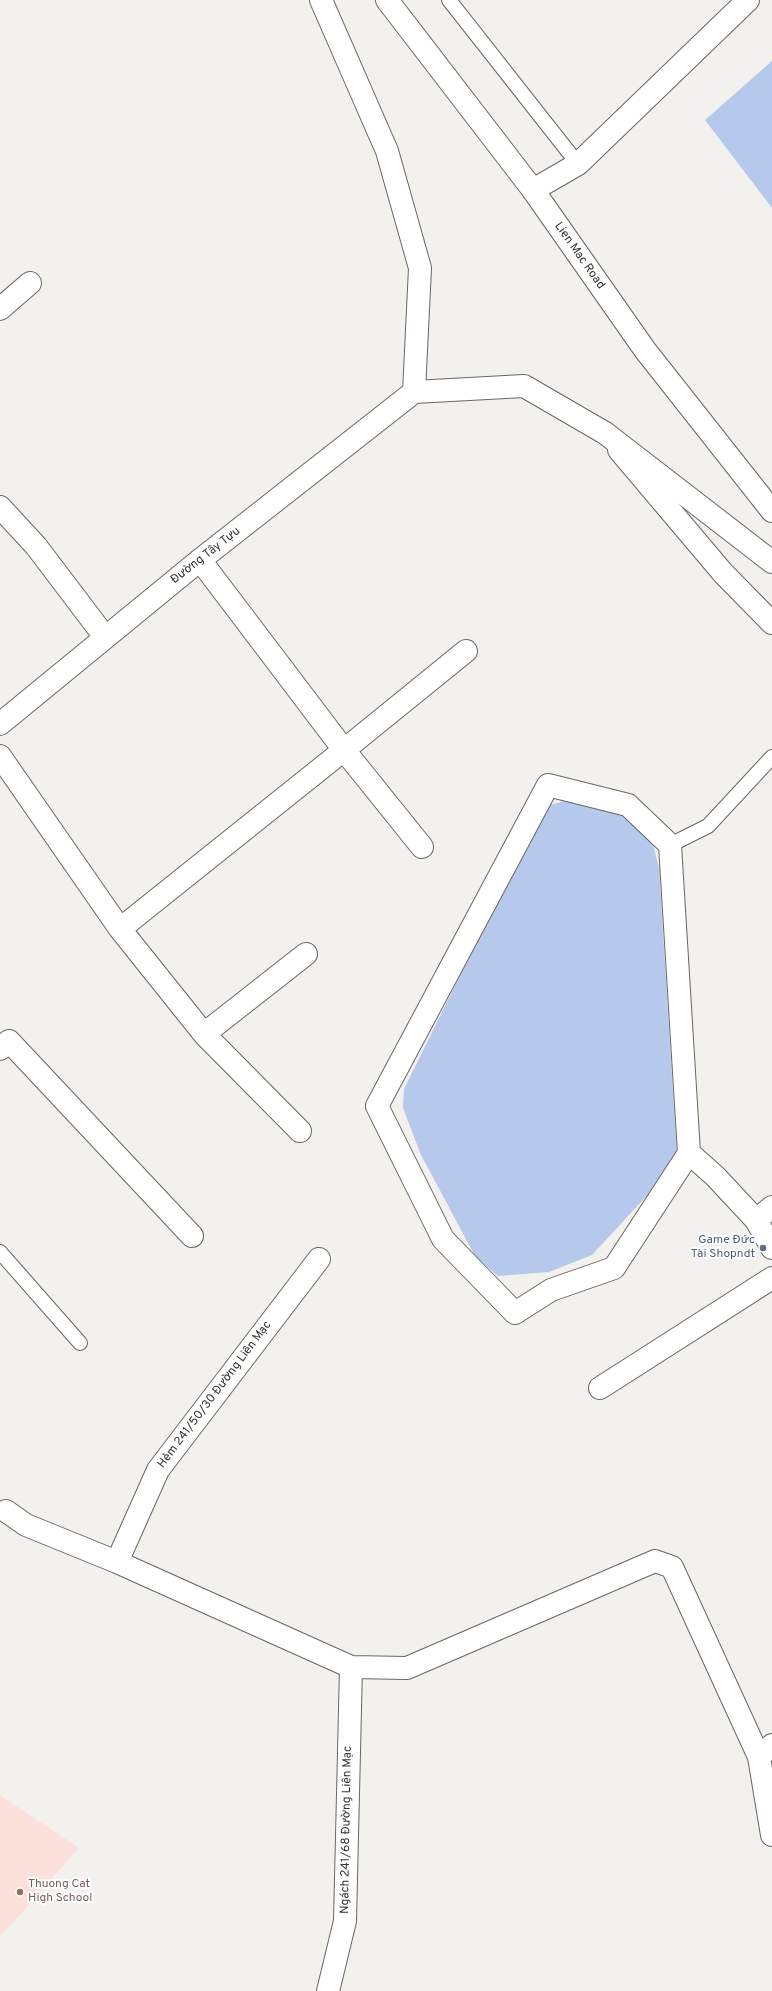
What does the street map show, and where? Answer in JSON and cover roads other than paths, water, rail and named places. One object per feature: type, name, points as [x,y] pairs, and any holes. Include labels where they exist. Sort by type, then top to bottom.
[{"type":"street","name":"Lien Mac Road","points":[[387,0],[533,190],[645,350],[772,511]]},
{"type":"street","points":[[320,1],[387,151],[420,268],[414,392],[524,386],[605,433],[772,562]]},
{"type":"street","points":[[533,190],[578,164],[741,2]]},
{"type":"street","points":[[0,309],[30,283]]},
{"type":"street","name":"Đường Tây Tựu","points":[[0,724],[200,560],[414,392]]},
{"type":"street","points":[[605,433],[723,573],[772,623]]},
{"type":"street","points":[[0,507],[36,546],[105,637]]},
{"type":"street","points":[[200,560],[344,750],[422,847]]},
{"type":"street","points":[[120,929],[344,750],[466,650]]},
{"type":"street","points":[[0,756],[120,929],[204,1034],[300,1131]]},
{"type":"street","points":[[548,785],[628,805],[670,844],[688,1153],[614,1268],[551,1290],[515,1312],[443,1239],[377,1106],[548,785]]},
{"type":"street","points":[[204,1034],[306,954]]},
{"type":"street","points":[[3,1040],[192,1236]]},
{"type":"street","points":[[688,1153],[715,1176],[764,1213],[772,1248]]},
{"type":"street","name":"Hẻm 241/50/30 Đường Liên Mạc","points":[[117,1562],[158,1470],[240,1360],[320,1259]]},
{"type":"street","points":[[600,1388],[772,1278]]},
{"type":"street","points":[[6,1511],[26,1525],[117,1562],[351,1667],[407,1668],[656,1561],[672,1567],[765,1751],[772,1835]]},
{"type":"street","name":"Ngách 241/68 Đường Liên Mạc","points":[[328,1991],[345,1920],[351,1667]]},
{"type":"lane","points":[[449,0],[578,164]]},
{"type":"lane","points":[[670,844],[708,826],[772,757]]},
{"type":"lane","points":[[0,1252],[80,1343]]},
{"type":"water","points":[[772,61],[772,208],[705,120]]},
{"type":"water","points":[[571,799],[631,818],[653,844],[659,868],[677,1156],[668,1173],[592,1255],[549,1272],[498,1276],[475,1256],[421,1155],[403,1108],[404,1089],[543,807]]},
{"type":"place","name":"Game Đức Tài Shopndt","points":[[763,1248]]},
{"type":"place","name":"Thuong Cat High School","points":[[20,1892]]}]
